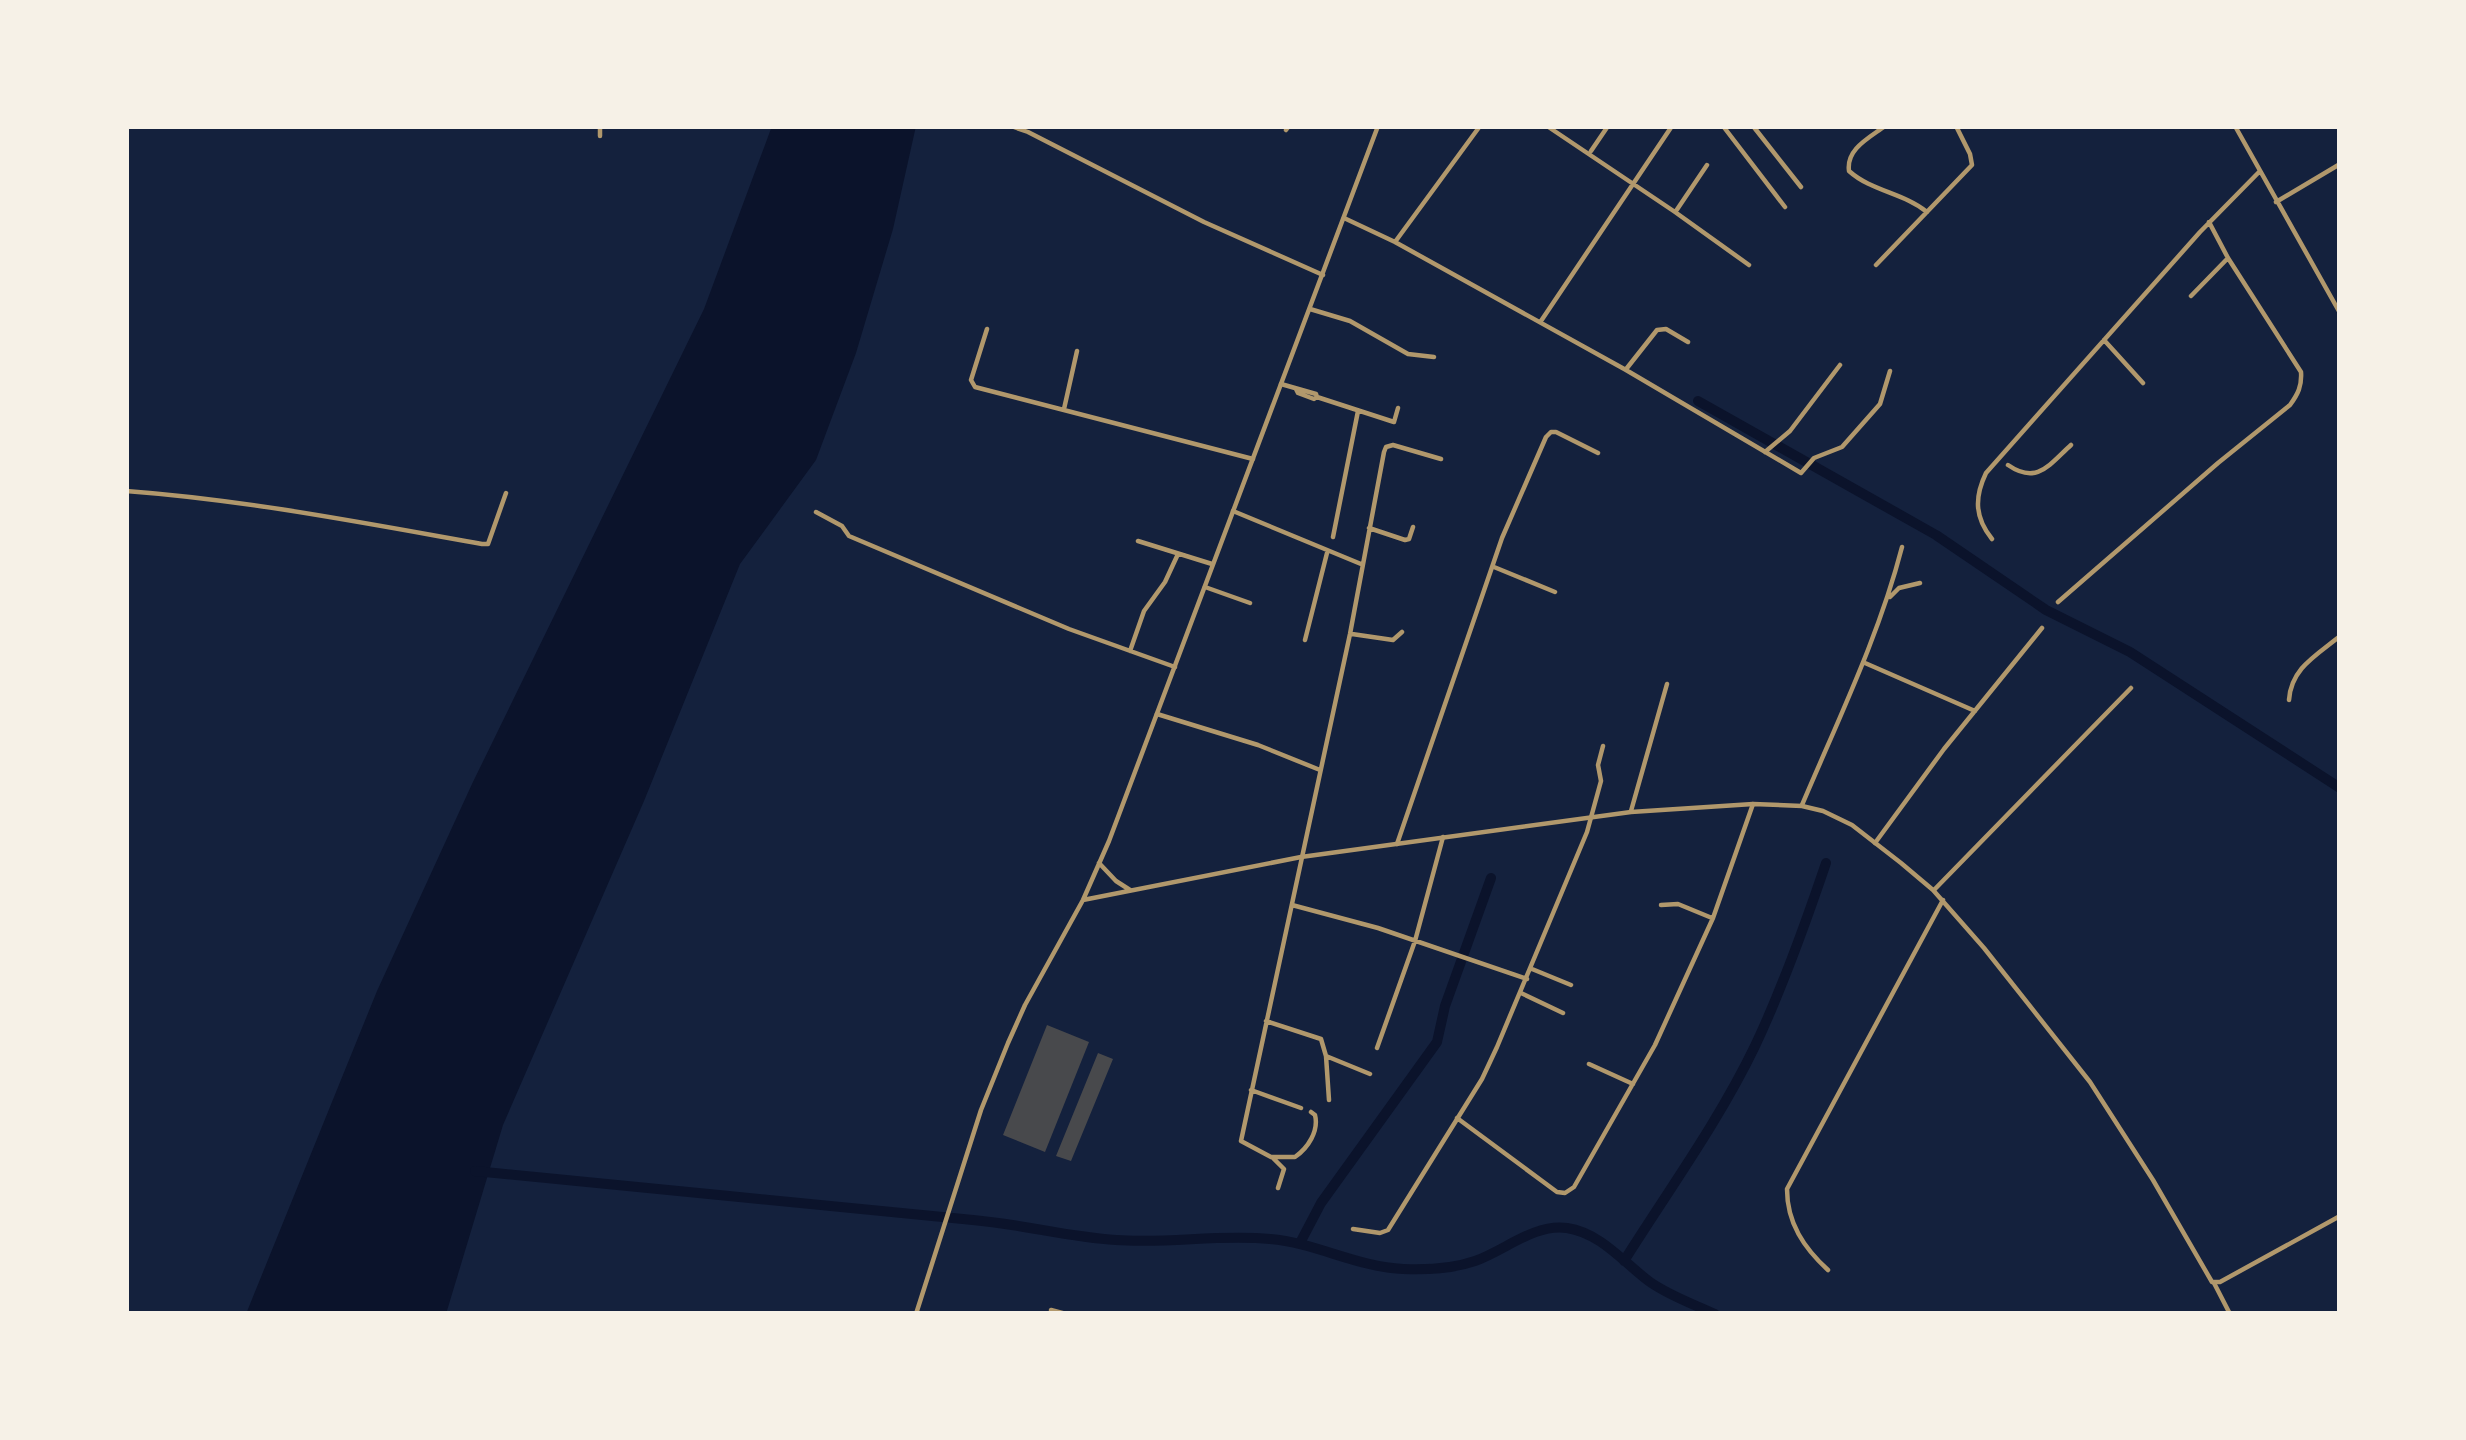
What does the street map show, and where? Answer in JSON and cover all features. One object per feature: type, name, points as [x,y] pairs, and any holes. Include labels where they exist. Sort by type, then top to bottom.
[{"type":"street","points":[[600,126],[600,136]]},
{"type":"street","points":[[1011,126],[1204,222],[1323,274]]},
{"type":"street","points":[[916,1314],[981,1110],[1014,1028],[1099,863],[1378,126]]},
{"type":"street","points":[[1395,242],[1480,126]]},
{"type":"street","points":[[1547,126],[1749,265]]},
{"type":"street","points":[[1590,153],[1608,126]]},
{"type":"street","points":[[1540,323],[1672,126]]},
{"type":"street","points":[[1723,126],[1785,207]]},
{"type":"street","points":[[1753,126],[1801,188]]},
{"type":"street","points":[[1885,126],[1849,157],[1850,171],[1863,182],[1905,196],[1927,212]]},
{"type":"street","points":[[1876,265],[1972,165],[1956,126]]},
{"type":"street","points":[[2235,126],[2339,309]]},
{"type":"street","points":[[2276,202],[2340,164]]},
{"type":"street","points":[[1676,212],[1707,166]]},
{"type":"street","points":[[1991,538],[1977,510],[1985,473],[2004,461],[2104,340],[2260,171]]},
{"type":"street","points":[[1344,218],[1626,370],[1801,472],[1814,458],[1842,447],[1880,404],[1890,371]]},
{"type":"street","points":[[2058,602],[2290,405],[2302,383],[2301,373],[2210,222]]},
{"type":"street","points":[[2191,296],[2228,257]]},
{"type":"street","points":[[1310,308],[1350,321],[1408,354],[1434,357]]},
{"type":"street","points":[[987,329],[971,380],[975,387],[1253,459]]},
{"type":"street","points":[[1626,370],[1657,330],[1666,329],[1688,342]]},
{"type":"street","points":[[2104,340],[2143,382]]},
{"type":"street","points":[[1064,409],[1077,351]]},
{"type":"street","points":[[1767,450],[1781,441],[1840,365]]},
{"type":"street","points":[[1281,384],[1394,422],[1398,408]]},
{"type":"street","points":[[1333,537],[1358,410]]},
{"type":"street","points":[[1396,845],[1492,566],[1546,437],[1556,432],[1598,453]]},
{"type":"street","points":[[2004,461],[2026,475],[2035,474],[2071,445]]},
{"type":"street","points":[[1311,1112],[1317,1122],[1307,1148],[1290,1159],[1240,1142],[1351,634],[1386,447],[1441,459]]},
{"type":"street","points":[[126,491],[351,520],[482,544],[488,544],[506,493]]},
{"type":"street","points":[[1233,511],[1362,565]]},
{"type":"street","points":[[816,512],[842,526],[849,536],[1069,629],[1175,667]]},
{"type":"street","points":[[1369,528],[1405,540],[1413,527]]},
{"type":"street","points":[[1138,541],[1213,565]]},
{"type":"street","points":[[1802,806],[1886,601],[1902,547]]},
{"type":"street","points":[[1304,640],[1327,553]]},
{"type":"street","points":[[1130,651],[1144,611],[1178,554]]},
{"type":"street","points":[[1492,566],[1555,592]]},
{"type":"street","points":[[1886,601],[1899,588],[1920,583]]},
{"type":"street","points":[[1205,587],[1250,603]]},
{"type":"street","points":[[1875,843],[2042,628]]},
{"type":"street","points":[[1351,634],[1393,640],[1402,632]]},
{"type":"street","points":[[2289,700],[2298,670],[2340,636]]},
{"type":"street","points":[[1862,662],[1975,711]]},
{"type":"street","points":[[1631,812],[1667,684]]},
{"type":"street","points":[[1934,890],[2131,688]]},
{"type":"street","points":[[1157,714],[1320,770]]},
{"type":"street","points":[[1353,1229],[1388,1230],[1482,1079],[1591,819],[1601,781],[1598,765],[1603,746]]},
{"type":"street","points":[[1457,1118],[1556,1192],[1574,1187],[1655,1045],[1713,918],[1753,803]]},
{"type":"street","points":[[1083,900],[1301,857],[1631,812],[1753,803],[1802,806],[1839,817],[1934,890],[2090,1082],[2230,1314]]},
{"type":"street","points":[[1377,1048],[1415,941],[1443,838]]},
{"type":"street","points":[[1099,863],[1130,890]]},
{"type":"street","points":[[1828,1270],[1799,1238],[1787,1189],[1943,900]]},
{"type":"street","points":[[1661,905],[1678,904],[1713,918]]},
{"type":"street","points":[[1292,905],[1378,928],[1527,979]]},
{"type":"street","points":[[1531,969],[1571,985]]},
{"type":"street","points":[[1521,993],[1563,1012]]},
{"type":"street","points":[[1265,1021],[1314,1034],[1324,1043],[1329,1100]]},
{"type":"street","points":[[1326,1056],[1370,1074]]},
{"type":"street","points":[[1589,1064],[1633,1084]]},
{"type":"street","points":[[1250,1090],[1301,1108]]},
{"type":"street","points":[[1271,1156],[1284,1169],[1277,1189]]},
{"type":"street","points":[[2214,1283],[2340,1216]]},
{"type":"street","points":[[1051,1310],[1066,1314]]},
{"type":"water","points":[[772,126],[916,126],[893,229],[856,353],[816,460],[740,564],[644,801],[503,1125],[446,1314],[246,1314],[377,991],[472,784],[704,309]]},
{"type":"building","points":[[1047,1025],[1089,1042],[1045,1152],[1003,1135]]},
{"type":"building","points":[[1098,1053],[1113,1059],[1071,1161],[1056,1156]]},
{"type":"waterway","points":[[1698,401],[1936,535],[2046,610],[2130,652],[2340,788]]},
{"type":"waterway","points":[[1624,1261],[1741,1074],[1784,979],[1826,863]]},
{"type":"waterway","points":[[1300,1243],[1321,1203],[1437,1042],[1445,1006],[1491,878]]},
{"type":"waterway","points":[[475,1171],[991,1222],[1116,1240],[1270,1239],[1403,1269],[1466,1264],[1531,1234],[1567,1228],[1601,1242],[1658,1287],[1715,1314]]}]
